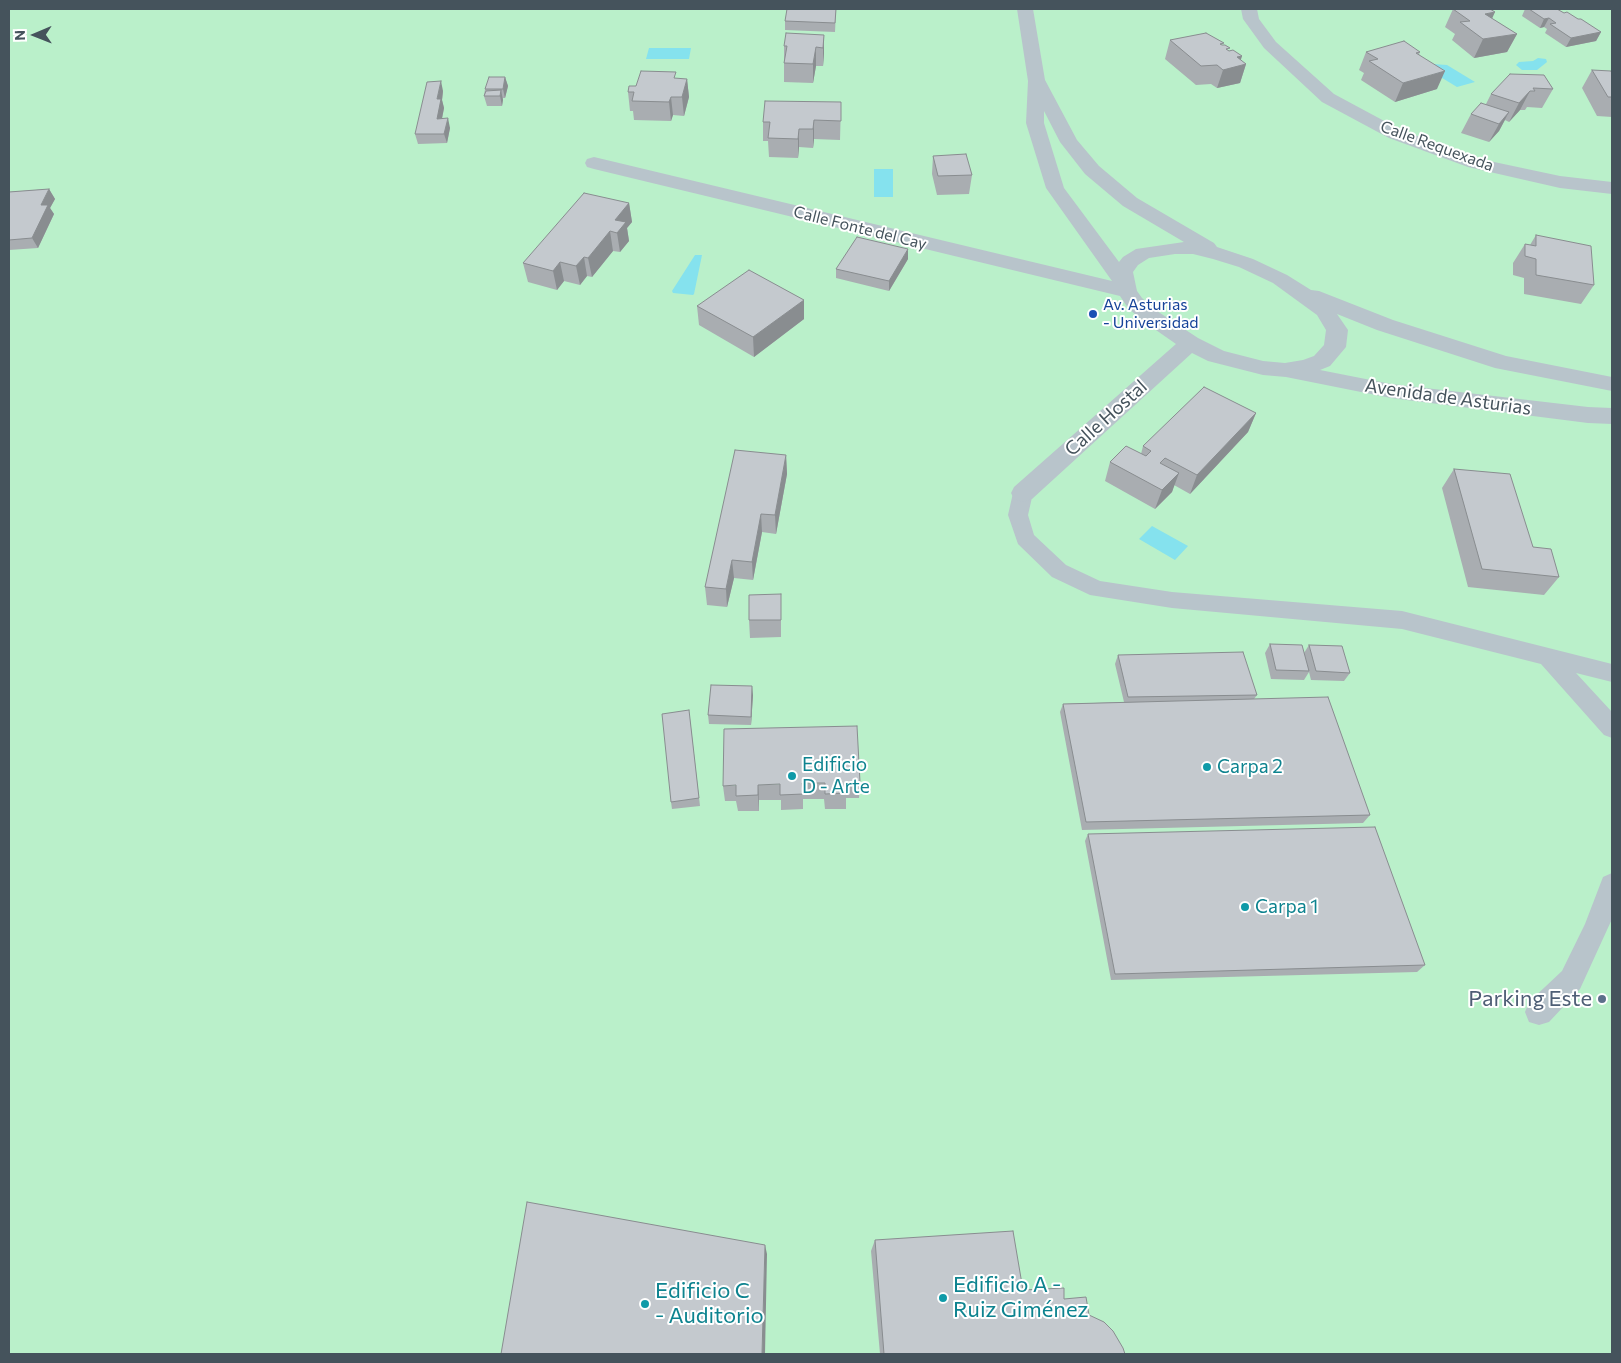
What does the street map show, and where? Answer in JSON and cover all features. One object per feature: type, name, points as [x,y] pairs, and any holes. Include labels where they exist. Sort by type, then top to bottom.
[{"type":"street","points":[[1025,9],[1037,81],[1036,123],[1055,188],[1135,303],[1150,316],[1190,343],[1216,356],[1263,368],[1285,370],[1306,367],[1322,361],[1335,347],[1337,330],[1325,311],[1280,279],[1246,263],[1219,254],[1193,248],[1175,248],[1143,253],[1130,261],[1123,272],[1126,288]]},
{"type":"street","name":"Calle Requexada","points":[[1249,9],[1251,19],[1270,45],[1328,98],[1395,134],[1474,163],[1560,182],[1612,188]]},
{"type":"street","points":[[1037,81],[1069,142],[1092,170],[1130,202],[1219,254]]},
{"type":"street","name":"Calle Fonte del Cay","points":[[594,163],[1126,288]]},
{"type":"street","points":[[1299,291],[1385,325],[1503,363],[1612,384]]},
{"type":"street","name":"Calle Hostal","points":[[1023,493],[1190,343]]},
{"type":"street","name":"Avenida de Asturias","points":[[1285,370],[1391,391],[1588,415],[1612,416]]},
{"type":"lane","points":[[1023,493],[1018,515],[1025,539],[1059,571],[1097,589],[1172,600],[1402,620],[1612,673]]},
{"type":"lane","points":[[1547,656],[1612,728]]},
{"type":"lane","points":[[1539,1012],[1571,980],[1596,928],[1612,885]]},
{"type":"green space","points":[[9,9],[1612,9],[1612,1354],[9,1354]]},
{"type":"water","points":[[649,48],[691,48],[689,59],[646,59]]},
{"type":"water","points":[[1538,58],[1546,59],[1547,62],[1537,70],[1522,70],[1516,65],[1519,62],[1533,61]]},
{"type":"water","points":[[1433,64],[1447,65],[1475,82],[1457,87],[1429,70]]},
{"type":"water","points":[[874,169],[893,169],[893,197],[874,197]]},
{"type":"water","points":[[695,255],[702,255],[694,294],[673,293],[672,291]]},
{"type":"water","points":[[1152,526],[1188,546],[1175,560],[1139,539]]},
{"type":"building","points":[[787,9],[836,9],[835,23],[785,21]]},
{"type":"building","points":[[1453,9],[1490,9],[1495,12],[1485,14],[1517,34],[1483,39],[1460,22],[1470,21]]},
{"type":"building","points":[[1529,9],[1557,9],[1564,13],[1567,12],[1601,32],[1571,38],[1550,24],[1556,23],[1549,18],[1544,19]]},
{"type":"building","points":[[786,33],[824,35],[823,48],[816,47],[813,64],[784,63],[787,46],[784,46]]},
{"type":"building","points":[[1206,33],[1224,43],[1220,44],[1230,48],[1226,49],[1229,51],[1233,50],[1242,56],[1237,57],[1246,64],[1223,70],[1217,65],[1201,66],[1170,40]]},
{"type":"building","points":[[1404,41],[1420,52],[1416,53],[1445,71],[1403,83],[1369,61],[1378,59],[1366,52]]},
{"type":"building","points":[[1592,70],[1611,71],[1612,97],[1608,97]]},
{"type":"building","points":[[641,71],[676,72],[674,78],[687,79],[682,97],[671,97],[669,102],[632,101],[634,92],[628,92],[629,86],[636,86]]},
{"type":"building","points":[[1510,74],[1544,75],[1553,89],[1533,88],[1535,91],[1530,91],[1519,103],[1491,94]]},
{"type":"building","points":[[489,77],[505,77],[503,89],[485,89]]},
{"type":"building","points":[[441,81],[437,99],[441,99],[437,119],[448,118],[444,134],[415,134],[427,82]]},
{"type":"building","points":[[501,90],[500,96],[484,96],[486,91]]},
{"type":"building","points":[[765,101],[841,102],[841,121],[814,120],[813,129],[799,129],[798,139],[768,138],[770,122],[763,122]]},
{"type":"building","points":[[1481,103],[1509,112],[1499,124],[1471,114]]},
{"type":"building","points":[[966,154],[972,175],[938,176],[933,156]]},
{"type":"building","points":[[49,189],[41,205],[48,205],[32,238],[9,240],[9,192]]},
{"type":"building","points":[[584,193],[629,203],[615,220],[626,222],[617,233],[610,231],[588,258],[584,257],[576,266],[560,262],[553,271],[523,263]]},
{"type":"building","points":[[1536,235],[1591,246],[1594,285],[1536,275],[1536,259],[1525,256],[1525,244],[1536,246]]},
{"type":"building","points":[[857,237],[908,249],[889,281],[836,269]]},
{"type":"building","points":[[749,270],[804,300],[753,337],[697,306]]},
{"type":"building","points":[[1204,387],[1256,413],[1197,475],[1165,458],[1160,463],[1179,473],[1162,490],[1110,462],[1126,446],[1146,456],[1151,451],[1143,446]]},
{"type":"building","points":[[735,450],[786,455],[775,515],[761,514],[752,562],[732,560],[726,589],[705,587]]},
{"type":"building","points":[[1454,469],[1510,474],[1533,547],[1551,549],[1559,577],[1482,569]]},
{"type":"building","points":[[781,594],[781,620],[749,620],[749,595]]},
{"type":"building","points":[[1270,644],[1302,645],[1309,671],[1276,670]]},
{"type":"building","points":[[1309,645],[1342,646],[1350,673],[1316,671]]},
{"type":"building","points":[[1243,652],[1257,695],[1128,697],[1118,655]]},
{"type":"building","points":[[711,685],[752,686],[751,717],[708,715]]},
{"type":"building","name":"Carpa 2","points":[[1328,697],[1370,815],[1086,822],[1063,704]]},
{"type":"building","points":[[689,710],[699,798],[671,802],[662,714]]},
{"type":"building","name":"Edificio D - Arte","points":[[857,726],[860,782],[846,782],[846,793],[825,794],[825,783],[802,783],[803,794],[780,795],[780,784],[758,785],[758,795],[736,796],[736,785],[723,786],[724,729]]},
{"type":"building","name":"Carpa 1","points":[[1375,827],[1425,965],[1115,974],[1088,834]]},
{"type":"building","name":"Edificio C - Auditorio","points":[[527,1202],[765,1245],[762,1354],[501,1354]]},
{"type":"building","name":"Edificio A - Ruiz Giménez","points":[[1013,1231],[1023,1290],[1064,1288],[1064,1299],[1086,1297],[1089,1315],[1104,1322],[1113,1331],[1125,1354],[884,1354],[875,1240]]},
{"type":"place","name":"Av. Asturias - Universidad","points":[[1093,314]]},
{"type":"place","name":"Carpa 2","points":[[1207,767]]},
{"type":"place","name":"Edificio D - Arte","points":[[792,776]]},
{"type":"place","name":"Carpa 1","points":[[1245,907]]},
{"type":"place","name":"Parking Este","points":[[1602,999]]},
{"type":"place","name":"Edificio A - Ruiz Giménez","points":[[943,1298]]},
{"type":"place","name":"Edificio C - Auditorio","points":[[645,1304]]}]
